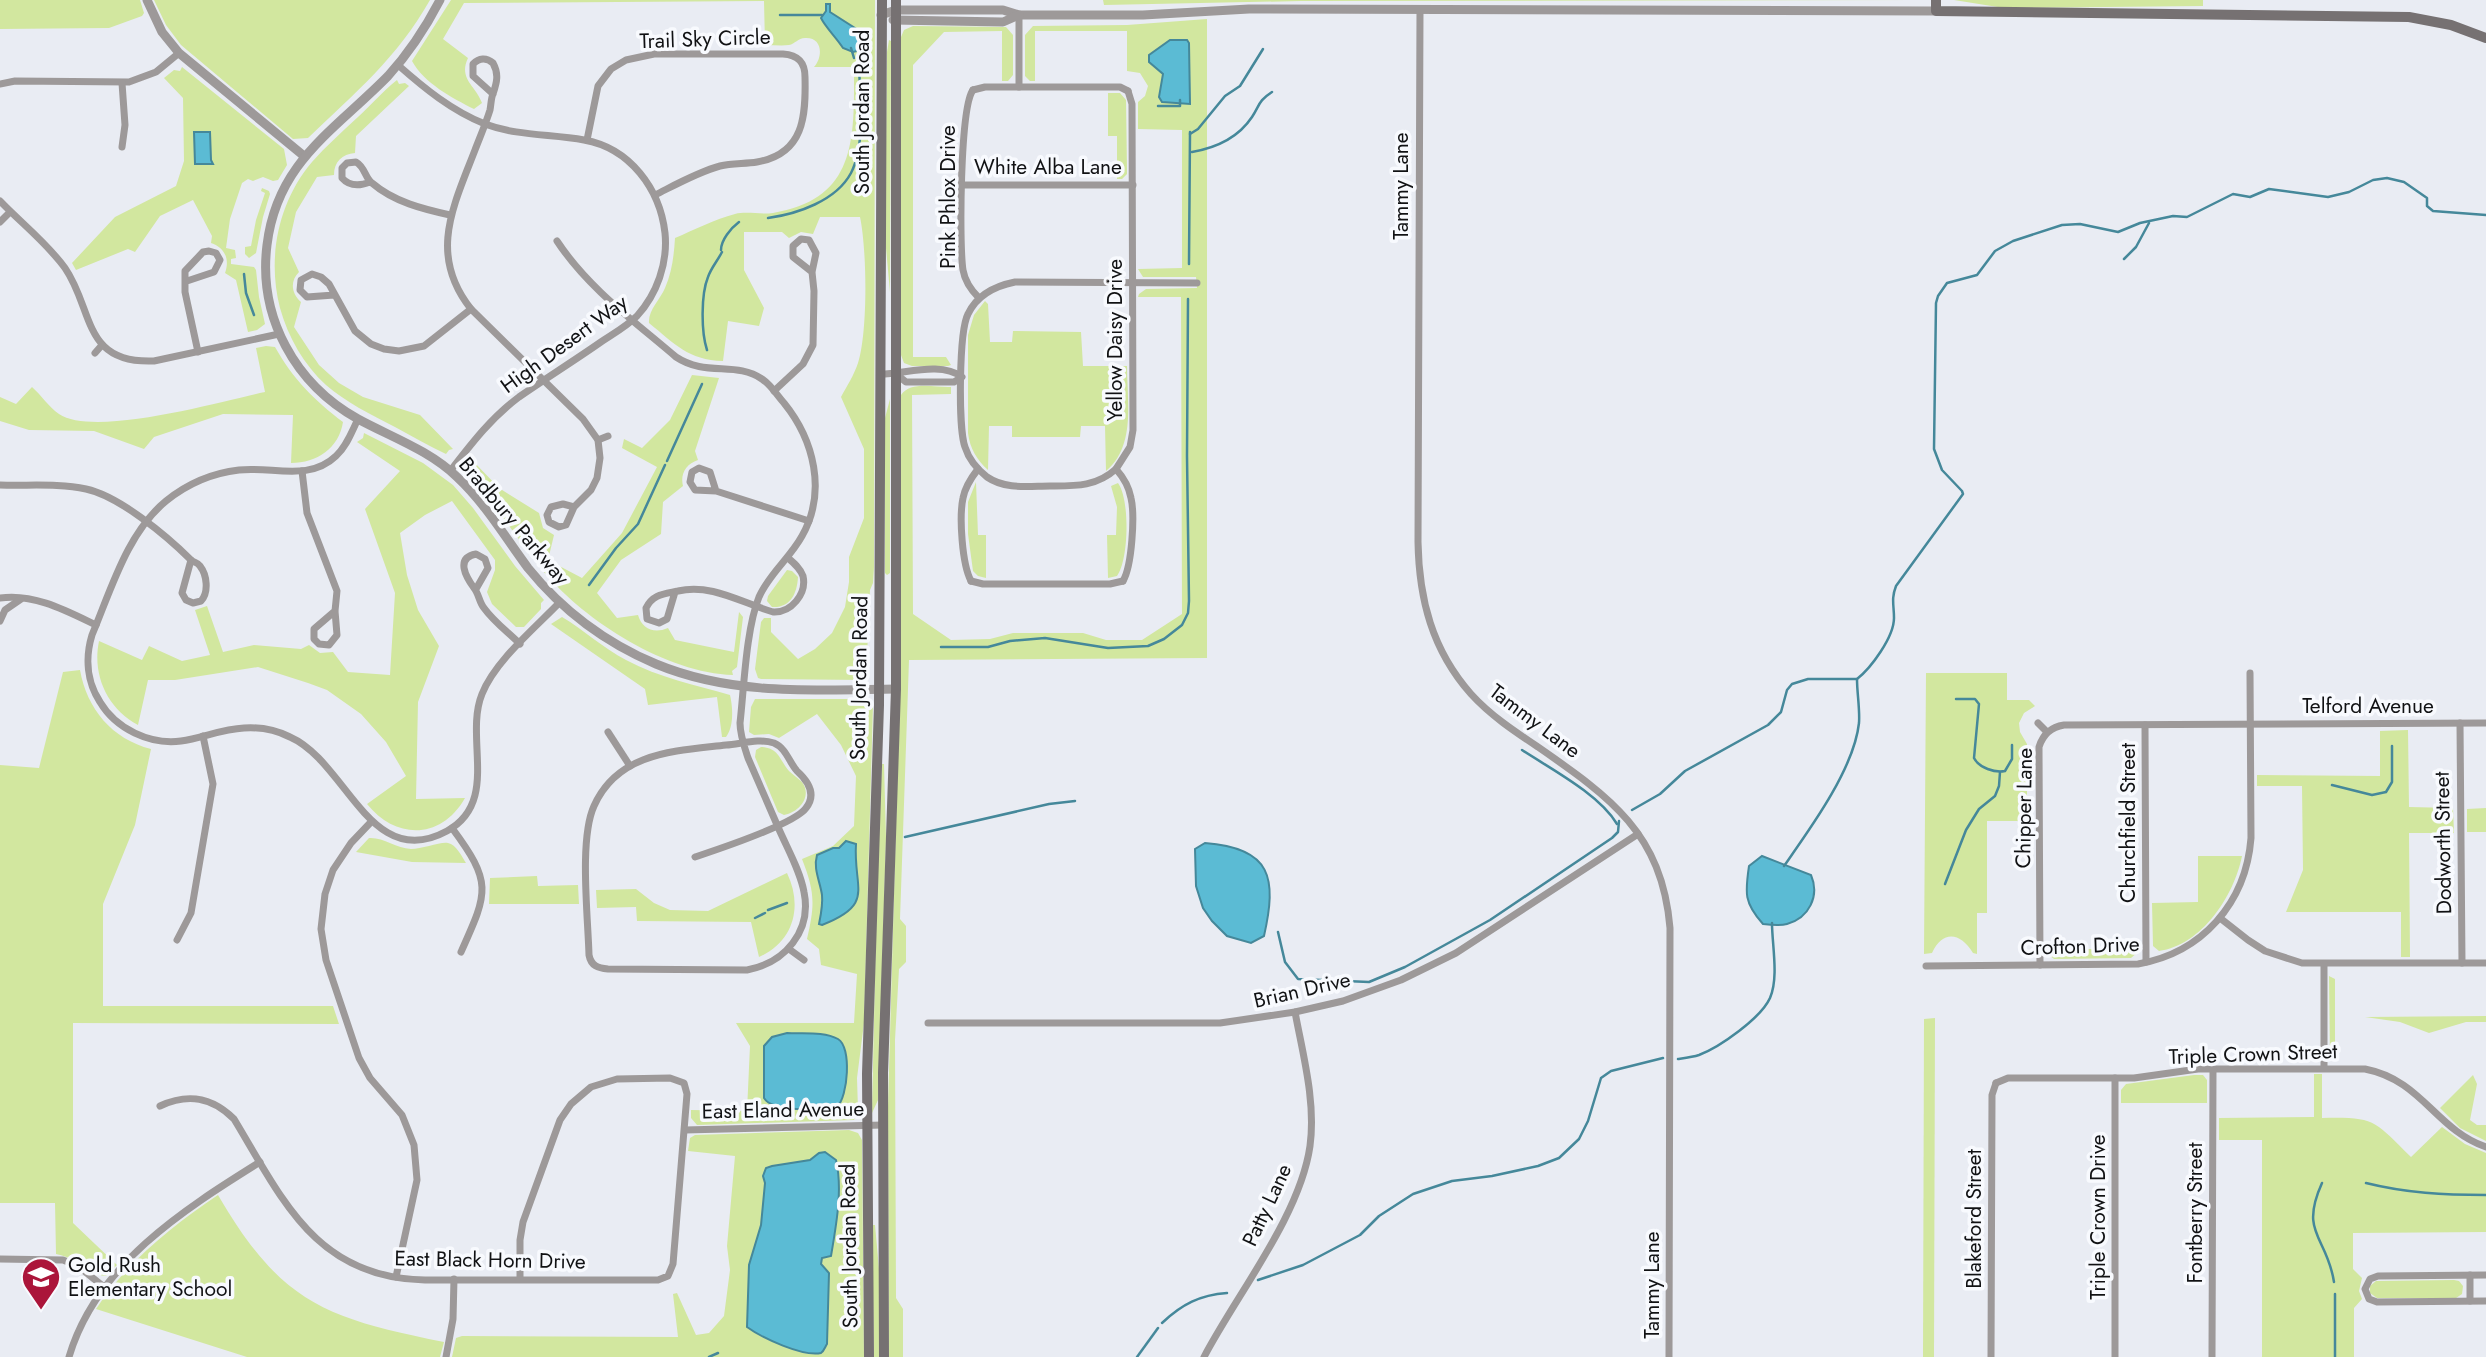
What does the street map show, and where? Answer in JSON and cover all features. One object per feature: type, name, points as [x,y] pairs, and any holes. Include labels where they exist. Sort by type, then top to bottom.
[{"type":"main road","name":"South Jordan Road","points":[[869,1357],[867,1125],[880,689],[881,0]]},
{"type":"main road","name":"South Jordan Road","points":[[884,1357],[883,1125],[896,689],[897,5]]},
{"type":"main road","points":[[1936,5],[2409,17],[2451,25],[2486,38]]},
{"type":"street","points":[[146,0],[162,32],[179,54],[304,156]]},
{"type":"street","name":"Bradbury Parkway","points":[[440,0],[424,29],[398,65],[304,156],[278,200],[266,246],[266,288],[279,334],[293,360],[330,401],[451,470],[477,498],[529,569],[560,602],[602,635],[649,661],[689,676],[744,687],[776,690],[896,689]]},
{"type":"street","points":[[881,15],[897,5],[1003,10],[1019,15],[1143,15],[1249,9],[1936,5]]},
{"type":"street","name":"Tammy Lane","points":[[1420,9],[1420,583],[1425,610],[1444,657],[1473,695],[1502,722],[1600,792],[1626,816],[1658,872],[1666,898],[1670,928],[1669,1357]]},
{"type":"street","points":[[881,15],[896,22],[1003,22],[1019,15]]},
{"type":"street","points":[[1019,15],[1019,87]]},
{"type":"street","points":[[655,195],[717,167],[768,160],[787,148],[799,134],[806,112],[805,69],[801,60],[807,53]]},
{"type":"street","points":[[0,84],[15,81],[122,83],[156,72],[179,54]]},
{"type":"street","name":"Trail Sky Circle","points":[[611,69],[626,60],[645,54],[783,54],[801,60]]},
{"type":"street","points":[[493,94],[473,76],[473,64],[479,60],[489,60],[495,67],[497,84],[485,124],[450,215],[446,242],[448,259],[457,289],[471,309],[583,419],[598,440],[600,458],[597,478],[586,496],[574,507]]},
{"type":"street","points":[[587,140],[596,92],[601,80],[611,69],[605,62]]},
{"type":"street","name":"High Desert Way","points":[[398,65],[442,101],[485,124],[529,135],[587,140],[624,158],[641,174],[655,195],[664,228],[663,266],[653,293],[633,320],[489,422],[451,470]]},
{"type":"street","points":[[122,83],[125,125],[122,147]]},
{"type":"street","name":"Pink Phlox Drive","points":[[979,298],[968,286],[963,268],[962,185],[964,127],[968,101],[971,88],[1019,87]]},
{"type":"street","name":"Yellow Daisy Drive","points":[[1019,87],[1131,88],[1132,435],[1126,457],[1116,469]]},
{"type":"street","points":[[370,182],[405,202],[450,215]]},
{"type":"street","name":"White Alba Lane","points":[[962,185],[1133,185]]},
{"type":"street","points":[[0,201],[57,257],[67,271],[90,328],[102,345],[124,358],[145,362],[279,334]]},
{"type":"street","points":[[0,222],[10,212]]},
{"type":"street","points":[[774,391],[803,364],[813,345],[812,272],[816,259],[814,247],[809,240],[800,239],[793,246],[793,257],[812,272]]},
{"type":"street","points":[[556,241],[594,287],[688,364],[700,368],[747,372],[761,379],[774,391],[798,423],[811,453],[815,484],[809,521],[788,558],[766,584],[756,606],[740,723],[744,743],[777,825],[799,876],[806,900],[802,924],[789,949],[773,961],[747,970],[608,969],[590,965],[587,826],[600,794],[614,778],[630,766],[661,753],[744,743],[763,741],[778,745],[810,786],[811,797],[805,810],[777,825],[695,857]]},
{"type":"street","points":[[187,281],[214,272],[220,264],[216,253],[205,251],[199,254],[187,268],[184,292],[198,352]]},
{"type":"street","points":[[334,295],[307,297],[300,290],[301,280],[308,274],[317,274],[326,280],[355,331],[371,344],[391,351],[424,346],[471,309]]},
{"type":"street","points":[[978,469],[966,487],[962,506],[969,583],[1125,583],[1133,510],[1128,488],[1116,469],[1104,478],[1086,485],[1018,486],[995,481],[978,469],[968,456],[962,437],[963,328],[968,313],[979,298],[995,288],[1015,282],[1196,283]]},
{"type":"street","points":[[95,353],[102,345]]},
{"type":"street","points":[[881,374],[896,374],[906,370],[953,370],[962,377]]},
{"type":"street","points":[[896,374],[906,382],[954,382],[962,377]]},
{"type":"street","points":[[358,419],[345,445],[336,456],[318,467],[302,471],[249,470],[217,474],[180,491],[145,523],[128,553],[88,648],[88,668],[97,697],[109,715],[126,728],[150,738],[173,741],[245,728],[268,730],[290,737],[324,761],[371,822],[391,835],[410,840],[432,837],[452,828],[468,812],[478,786],[476,716],[482,694],[493,674],[560,602]]},
{"type":"street","points":[[598,440],[608,436]]},
{"type":"street","points":[[302,471],[307,513],[337,597],[335,611],[338,625],[335,638],[330,645],[319,644],[314,639],[314,629],[335,611]]},
{"type":"street","points":[[0,485],[85,489],[108,497],[200,565],[206,588],[204,598],[193,603],[186,600],[183,593],[191,560]]},
{"type":"street","points":[[716,491],[809,521]]},
{"type":"street","points":[[476,589],[488,568],[485,559],[476,554],[469,556],[463,565],[468,581],[476,589],[484,608],[520,644]]},
{"type":"street","points":[[675,592],[669,615],[664,622],[653,623],[647,619],[645,612],[649,603],[664,593],[701,589],[779,612],[789,609],[796,603],[803,578],[799,568],[788,558]]},
{"type":"street","points":[[0,598],[51,605],[96,625]]},
{"type":"street","points":[[0,621],[5,610],[22,599]]},
{"type":"street","name":"Crofton Drive","points":[[1926,966],[2131,965],[2163,958],[2203,936],[2220,918],[2239,887],[2250,846],[2250,673]]},
{"type":"street","points":[[2038,723],[2047,732]]},
{"type":"street","name":"Dodworth Street","points":[[2460,723],[2462,963]]},
{"type":"street","name":"Telford Avenue","points":[[2250,725],[2486,723]]},
{"type":"street","name":"Chipper Lane","points":[[2040,965],[2039,751],[2040,743],[2047,732],[2061,725],[2250,725]]},
{"type":"street","name":"Churchfield Street","points":[[2145,725],[2146,962]]},
{"type":"street","points":[[608,732],[630,766]]},
{"type":"street","points":[[177,940],[191,913],[213,784],[203,736]]},
{"type":"street","points":[[371,822],[351,843],[333,870],[324,894],[321,929],[324,953],[363,1066],[402,1115],[414,1145],[417,1180],[396,1277]]},
{"type":"street","points":[[452,828],[477,864],[482,887],[478,914],[461,952]]},
{"type":"street","name":"Brian Drive","points":[[928,1023],[1235,1022],[1295,1012],[1355,997],[1439,961],[1638,834]]},
{"type":"street","points":[[2220,918],[2265,951],[2293,961],[2324,964],[2486,963]]},
{"type":"street","points":[[789,949],[804,960]]},
{"type":"street","points":[[1953,954],[1953,966]]},
{"type":"street","points":[[2324,964],[2325,1068]]},
{"type":"street","name":"Patty Lane","points":[[1204,1357],[1279,1230],[1305,1170],[1310,1145],[1311,1116],[1295,1012]]},
{"type":"street","name":"Triple Crown Street","points":[[1994,1080],[2143,1077],[2185,1070],[2213,1069],[2365,1069],[2390,1076],[2415,1091],[2459,1134],[2486,1147]]},
{"type":"street","name":"Fontberry Street","points":[[2213,1069],[2213,1357]]},
{"type":"street","points":[[520,1280],[523,1222],[556,1128],[571,1104],[591,1087],[617,1079],[670,1078],[684,1083],[691,1077]]},
{"type":"street","name":"Triple Crown Drive","points":[[2115,1357],[2116,1078]]},
{"type":"street","name":"Blakeford Street","points":[[1991,1357],[1994,1080]]},
{"type":"street","name":"East Black Horn Drive","points":[[160,1106],[184,1097],[201,1099],[215,1104],[234,1119],[294,1216],[321,1244],[355,1265],[396,1277],[658,1280],[671,1279],[673,1264],[685,1130],[687,1094],[684,1083]]},
{"type":"street","name":"East Eland Avenue","points":[[685,1130],[883,1125]]},
{"type":"street","points":[[70,1357],[83,1320],[104,1287],[137,1252],[169,1223],[260,1162]]},
{"type":"street","points":[[0,1259],[63,1260],[78,1266],[104,1287]]},
{"type":"street","points":[[2470,1275],[2470,1301]]},
{"type":"street","points":[[2486,1275],[2378,1276],[2370,1279],[2365,1289],[2369,1299],[2377,1302],[2486,1301]]},
{"type":"street","points":[[446,1357],[453,1319],[454,1279]]},
{"type":"green space","points":[[0,0],[140,0],[144,13],[109,28],[0,29]]},
{"type":"green space","points":[[154,0],[430,0],[404,40],[359,90],[308,138],[293,139],[181,45],[166,25]]},
{"type":"green space","points":[[451,0],[875,0],[874,567],[864,680],[761,679],[755,669],[761,622],[764,618],[771,618],[771,632],[798,659],[815,649],[832,633],[845,607],[849,557],[864,518],[864,449],[841,397],[858,363],[864,332],[865,270],[860,217],[820,217],[813,234],[801,232],[789,238],[782,232],[744,232],[744,270],[764,308],[759,326],[728,321],[723,361],[691,354],[649,323],[650,314],[669,276],[675,238],[735,214],[773,213],[801,206],[822,194],[836,179],[851,140],[854,67],[814,67],[820,48],[811,39],[803,38],[789,45],[765,45],[764,1],[464,3],[443,39],[468,58],[465,65],[466,77],[482,103],[474,109],[431,83],[412,61]]},
{"type":"green space","points":[[1103,0],[1917,0],[1301,1],[1104,5]]},
{"type":"green space","points":[[1954,0],[2203,0],[2203,6],[2004,8]]},
{"type":"green space","points":[[1207,19],[1207,658],[909,660],[900,919],[906,926],[906,962],[899,969],[895,1040],[896,1298],[903,1309],[903,1357],[889,1357],[888,1106],[901,647],[901,395],[916,386],[951,387],[951,394],[912,395],[913,614],[951,640],[990,639],[1013,633],[1083,633],[1106,640],[1142,640],[1182,614],[1181,297],[1138,297],[1146,289],[1197,288],[1196,277],[1143,277],[1138,269],[1182,268],[1182,130],[1138,129],[1138,102],[1145,96],[1148,86],[1140,73],[1127,71],[1127,31],[1035,31],[1035,81],[1030,81],[1025,76],[1025,35],[1033,26],[1127,25]]},
{"type":"green space","points":[[913,26],[1006,27],[1013,35],[1013,75],[1008,81],[1002,81],[1002,31],[944,32],[913,65],[913,357],[946,357],[951,365],[948,366],[912,366],[904,363],[901,355],[901,37],[904,30]]},
{"type":"green space","points":[[889,40],[891,41],[890,292],[885,237]]},
{"type":"green space","points":[[182,67],[284,149],[287,165],[278,180],[263,177],[253,181],[248,179],[242,183],[230,219],[226,248],[235,250],[236,258],[231,259],[231,264],[254,267],[256,270],[265,324],[257,330],[248,332],[236,280],[225,273],[225,255],[211,243],[212,236],[193,200],[160,216],[135,252],[128,249],[76,270],[72,263],[115,217],[176,186],[184,161],[183,98],[164,78],[174,70],[180,71]]},
{"type":"green space","points":[[397,80],[399,84],[405,83],[409,86],[356,136],[355,153],[340,160],[335,166],[334,175],[317,177],[296,212],[288,248],[299,272],[293,283],[295,295],[301,302],[294,327],[319,365],[339,383],[363,397],[420,415],[453,449],[446,454],[359,408],[326,385],[311,369],[292,340],[283,319],[276,289],[275,250],[278,231],[300,178],[323,150]]},
{"type":"green space","points":[[1108,93],[1120,93],[1126,100],[1127,174],[1122,179],[1117,179],[1117,136],[1108,136]]},
{"type":"green space","points":[[262,188],[270,194],[256,253],[249,258],[245,254],[245,247],[251,246],[265,193],[261,191]]},
{"type":"green space","points":[[985,301],[988,304],[990,342],[1012,342],[1013,331],[1081,332],[1083,366],[1127,366],[1126,436],[1116,461],[1106,471],[1105,426],[1081,426],[1080,437],[1012,437],[1012,426],[989,426],[988,470],[977,458],[968,433],[968,335],[974,315]]},
{"type":"green space","points":[[275,347],[305,388],[343,422],[332,446],[318,457],[291,463],[293,415],[223,414],[154,437],[144,449],[94,431],[29,430],[0,421],[0,397],[16,404],[32,387],[59,414],[76,420],[100,422],[159,415],[265,392],[256,348]]},
{"type":"green space","points":[[692,375],[719,378],[695,451],[698,460],[685,470],[682,477],[683,486],[663,502],[661,534],[621,560],[597,593],[617,618],[638,615],[642,624],[649,629],[668,628],[675,640],[734,652],[739,612],[743,617],[737,667],[732,671],[733,675],[708,672],[655,655],[630,642],[582,609],[544,572],[465,471],[471,459],[499,488],[539,513],[543,528],[554,535],[548,560],[582,578],[622,533],[657,467],[622,448],[624,439],[642,448],[670,420]]},
{"type":"green space","points":[[890,399],[890,573],[887,575],[885,418]]},
{"type":"green space","points":[[364,433],[423,463],[453,485],[544,600],[541,609],[524,627],[516,627],[492,604],[487,592],[495,570],[495,560],[452,501],[425,515],[400,533],[407,575],[418,610],[439,646],[418,702],[416,799],[465,798],[444,822],[418,830],[391,824],[367,804],[406,776],[386,742],[361,714],[327,690],[258,667],[175,680],[148,680],[138,725],[127,718],[110,700],[100,678],[98,666],[99,641],[142,660],[149,646],[182,661],[210,655],[195,610],[207,606],[223,652],[254,645],[301,649],[309,645],[320,653],[333,652],[348,672],[390,675],[395,593],[365,509],[400,471],[357,442],[363,438]]},
{"type":"green space","points":[[976,482],[978,535],[986,535],[986,578],[973,571],[968,534],[968,502]]},
{"type":"green space","points":[[1118,483],[1125,502],[1126,544],[1117,576],[1108,578],[1107,535],[1116,535],[1117,507],[1111,486]]},
{"type":"green space","points":[[787,570],[798,577],[794,594],[784,605],[772,607],[767,601],[768,596]]},
{"type":"green space","points":[[562,617],[626,660],[652,672],[730,695],[732,717],[726,737],[722,737],[717,697],[648,705],[645,689],[551,624]]},
{"type":"green space","points":[[80,670],[89,697],[104,720],[124,738],[151,749],[135,825],[103,904],[103,1006],[333,1006],[339,1024],[73,1023],[73,1223],[117,1265],[106,1276],[56,1254],[55,1203],[0,1203],[0,765],[39,768],[63,672]]},
{"type":"green space","points":[[1926,673],[2007,673],[2007,700],[2029,700],[2035,706],[2024,713],[2019,723],[2020,732],[2027,744],[2027,821],[1987,821],[1987,913],[1977,913],[1977,954],[1963,941],[1952,936],[1941,940],[1932,953],[1924,954]]},
{"type":"green space","points":[[755,699],[864,699],[873,705],[864,1023],[857,1078],[858,1110],[854,1120],[697,1125],[691,1118],[691,1110],[747,1111],[750,1046],[736,1023],[854,1023],[857,974],[821,965],[819,949],[807,939],[812,899],[802,859],[833,846],[854,826],[856,776],[841,745],[817,714],[779,738],[749,732],[751,707]]},
{"type":"green space","points":[[2408,730],[2409,807],[2453,808],[2454,833],[2409,833],[2410,957],[2401,957],[2401,912],[2286,912],[2303,870],[2302,786],[2257,786],[2257,775],[2380,776],[2380,731]]},
{"type":"green space","points":[[761,747],[772,749],[805,788],[805,799],[799,808],[789,814],[778,812],[755,757],[756,750]]},
{"type":"green space","points":[[882,764],[886,838],[878,1100],[872,1113],[878,833]]},
{"type":"green space","points":[[2486,808],[2486,832],[2467,832],[2467,809]]},
{"type":"green space","points":[[369,838],[411,849],[448,843],[456,848],[466,863],[412,862],[356,852]]},
{"type":"green space","points":[[2198,856],[2242,856],[2232,887],[2214,916],[2189,939],[2175,947],[2159,951],[2153,946],[2152,903],[2198,902]]},
{"type":"green space","points":[[787,873],[794,898],[792,922],[780,942],[759,957],[751,922],[637,921],[636,907],[597,908],[596,890],[636,889],[654,903],[670,910],[708,911]]},
{"type":"green space","points":[[537,876],[538,886],[578,885],[579,904],[489,904],[490,878]]},
{"type":"green space","points":[[2047,949],[2138,949],[2138,952],[2131,958],[2054,959],[2047,953]]},
{"type":"green space","points":[[2329,976],[2335,979],[2335,1056],[2330,1058]]},
{"type":"green space","points":[[2486,1016],[2486,1022],[2466,1022],[2429,1033],[2400,1022],[2365,1017]]},
{"type":"green space","points":[[1935,1018],[1934,1357],[1923,1357],[1924,1019]]},
{"type":"green space","points":[[2314,1074],[2322,1074],[2322,1118],[2353,1118],[2372,1123],[2389,1135],[2411,1157],[2442,1127],[2465,1144],[2486,1153],[2486,1232],[2353,1233],[2353,1269],[2362,1278],[2359,1291],[2362,1299],[2354,1308],[2354,1357],[2262,1357],[2262,1140],[2219,1140],[2219,1118],[2314,1117]]},
{"type":"green space","points":[[2203,1075],[2207,1080],[2207,1103],[2121,1103],[2121,1090],[2126,1084]]},
{"type":"green space","points":[[2473,1075],[2477,1084],[2470,1120],[2477,1125],[2486,1125],[2486,1141],[2460,1128],[2440,1108]]},
{"type":"green space","points":[[849,1130],[858,1133],[862,1140],[864,1357],[452,1357],[456,1338],[462,1336],[678,1337],[673,1294],[677,1293],[696,1335],[709,1333],[724,1316],[730,1270],[727,1246],[735,1156],[688,1151],[690,1138],[695,1135]]},
{"type":"green space","points":[[218,1195],[263,1260],[286,1283],[310,1300],[337,1313],[367,1324],[444,1342],[440,1357],[247,1357],[96,1309],[136,1260],[184,1219]]},
{"type":"green space","points":[[872,1225],[875,1225],[879,1269],[879,1357],[874,1357]]},
{"type":"green space","points":[[2454,1280],[2463,1286],[2462,1294],[2456,1298],[2377,1298],[2370,1293],[2370,1286],[2376,1281]]},
{"type":"water","points":[[826,4],[830,4],[830,12],[858,30],[863,38],[861,50],[853,52],[843,48],[828,29],[821,18],[826,11]]},
{"type":"water","points":[[1170,40],[1187,40],[1189,43],[1190,104],[1162,102],[1159,97],[1163,74],[1149,62],[1149,55]]},
{"type":"water","points":[[194,132],[210,132],[213,164],[195,164]]},
{"type":"water","points":[[846,841],[856,844],[856,902],[850,910],[822,925],[819,924],[822,899],[816,870],[817,855],[839,848]]},
{"type":"water","points":[[1205,843],[1244,851],[1257,859],[1264,870],[1269,882],[1270,898],[1264,936],[1251,943],[1227,936],[1203,908],[1196,886],[1195,849]]},
{"type":"water","points":[[1762,856],[1811,875],[1814,891],[1811,905],[1795,921],[1781,925],[1763,924],[1752,910],[1747,897],[1749,866]]},
{"type":"water","points":[[787,1033],[826,1035],[838,1039],[842,1044],[847,1072],[844,1093],[837,1107],[787,1108],[769,1103],[764,1098],[764,1046],[772,1037]]},
{"type":"water","points":[[825,1152],[836,1160],[839,1196],[831,1256],[822,1258],[821,1264],[829,1273],[827,1344],[821,1353],[813,1353],[783,1346],[747,1327],[749,1265],[761,1225],[765,1183],[763,1176],[766,1168],[810,1160]]},
{"type":"waterway","points":[[780,15],[822,15]]},
{"type":"waterway","points":[[851,48],[854,58]]},
{"type":"waterway","points":[[1190,134],[1198,129],[1225,96],[1240,86],[1263,49]]},
{"type":"waterway","points":[[768,218],[815,204],[836,191],[851,173],[858,150],[861,122],[857,64]]},
{"type":"waterway","points":[[1192,152],[1217,145],[1240,131],[1272,92]]},
{"type":"waterway","points":[[1158,106],[1180,106],[1180,100]]},
{"type":"waterway","points":[[1189,264],[1190,132]]},
{"type":"waterway","points":[[1632,810],[1660,794],[1685,771],[1768,725],[1781,712],[1787,690],[1792,684],[1808,679],[1857,679],[1869,668],[1886,643],[1893,626],[1896,586],[1963,494],[1942,470],[1934,449],[1936,303],[1947,283],[1977,275],[1995,251],[2013,241],[2062,225],[2080,224],[2118,232],[2140,223],[2173,216],[2187,217],[2233,194],[2250,197],[2269,189],[2328,197],[2349,192],[2373,180],[2387,178],[2404,182],[2427,198],[2427,206],[2433,211],[2486,215]]},
{"type":"waterway","points":[[721,250],[727,234],[739,222]]},
{"type":"waterway","points":[[2124,259],[2136,247],[2149,223]]},
{"type":"waterway","points":[[707,350],[703,323],[704,293],[709,274],[722,252]]},
{"type":"waterway","points":[[244,274],[246,293],[254,315]]},
{"type":"waterway","points":[[941,647],[988,647],[1010,641],[1045,638],[1108,648],[1148,646],[1164,639],[1182,625],[1188,613],[1189,601],[1188,299]]},
{"type":"waterway","points":[[667,461],[702,384]]},
{"type":"waterway","points":[[589,585],[616,548],[638,524],[665,465]]},
{"type":"waterway","points":[[1784,866],[1829,798],[1849,760],[1859,723],[1857,679]]},
{"type":"waterway","points":[[1956,699],[1975,699],[1979,704],[1974,758],[1980,765],[2005,771],[2012,759],[2012,745]]},
{"type":"waterway","points":[[2332,785],[2372,795],[2386,792],[2392,782],[2392,746]]},
{"type":"waterway","points":[[1522,750],[1587,792],[1617,824]]},
{"type":"waterway","points":[[1945,884],[1966,830],[1979,809],[1995,796],[2000,772]]},
{"type":"waterway","points":[[905,837],[1049,804],[1075,801]]},
{"type":"waterway","points":[[1278,932],[1285,962],[1298,979],[1369,982],[1405,967],[1490,920],[1612,838],[1618,832],[1619,821]]},
{"type":"waterway","points":[[768,910],[787,903]]},
{"type":"waterway","points":[[755,918],[765,913]]},
{"type":"waterway","points":[[1678,1059],[1699,1055],[1718,1046],[1749,1023],[1765,1006],[1773,990],[1774,981],[1772,923]]},
{"type":"waterway","points":[[1258,1280],[1303,1265],[1360,1235],[1379,1216],[1413,1194],[1452,1181],[1492,1176],[1538,1166],[1559,1158],[1579,1139],[1588,1121],[1601,1078],[1611,1071],[1663,1058]]},
{"type":"waterway","points":[[2322,1183],[2313,1214],[2314,1225],[2331,1267],[2334,1282]]},
{"type":"waterway","points":[[2366,1183],[2425,1193],[2486,1195]]},
{"type":"waterway","points":[[1162,1323],[1192,1302],[1227,1293]]},
{"type":"waterway","points":[[2335,1294],[2335,1357]]},
{"type":"waterway","points":[[1137,1357],[1158,1328]]},
{"type":"waterway","points":[[709,1357],[718,1353]]},
{"type":"place","name":"Gold Rush Elementary School","points":[[41,1311]]}]
